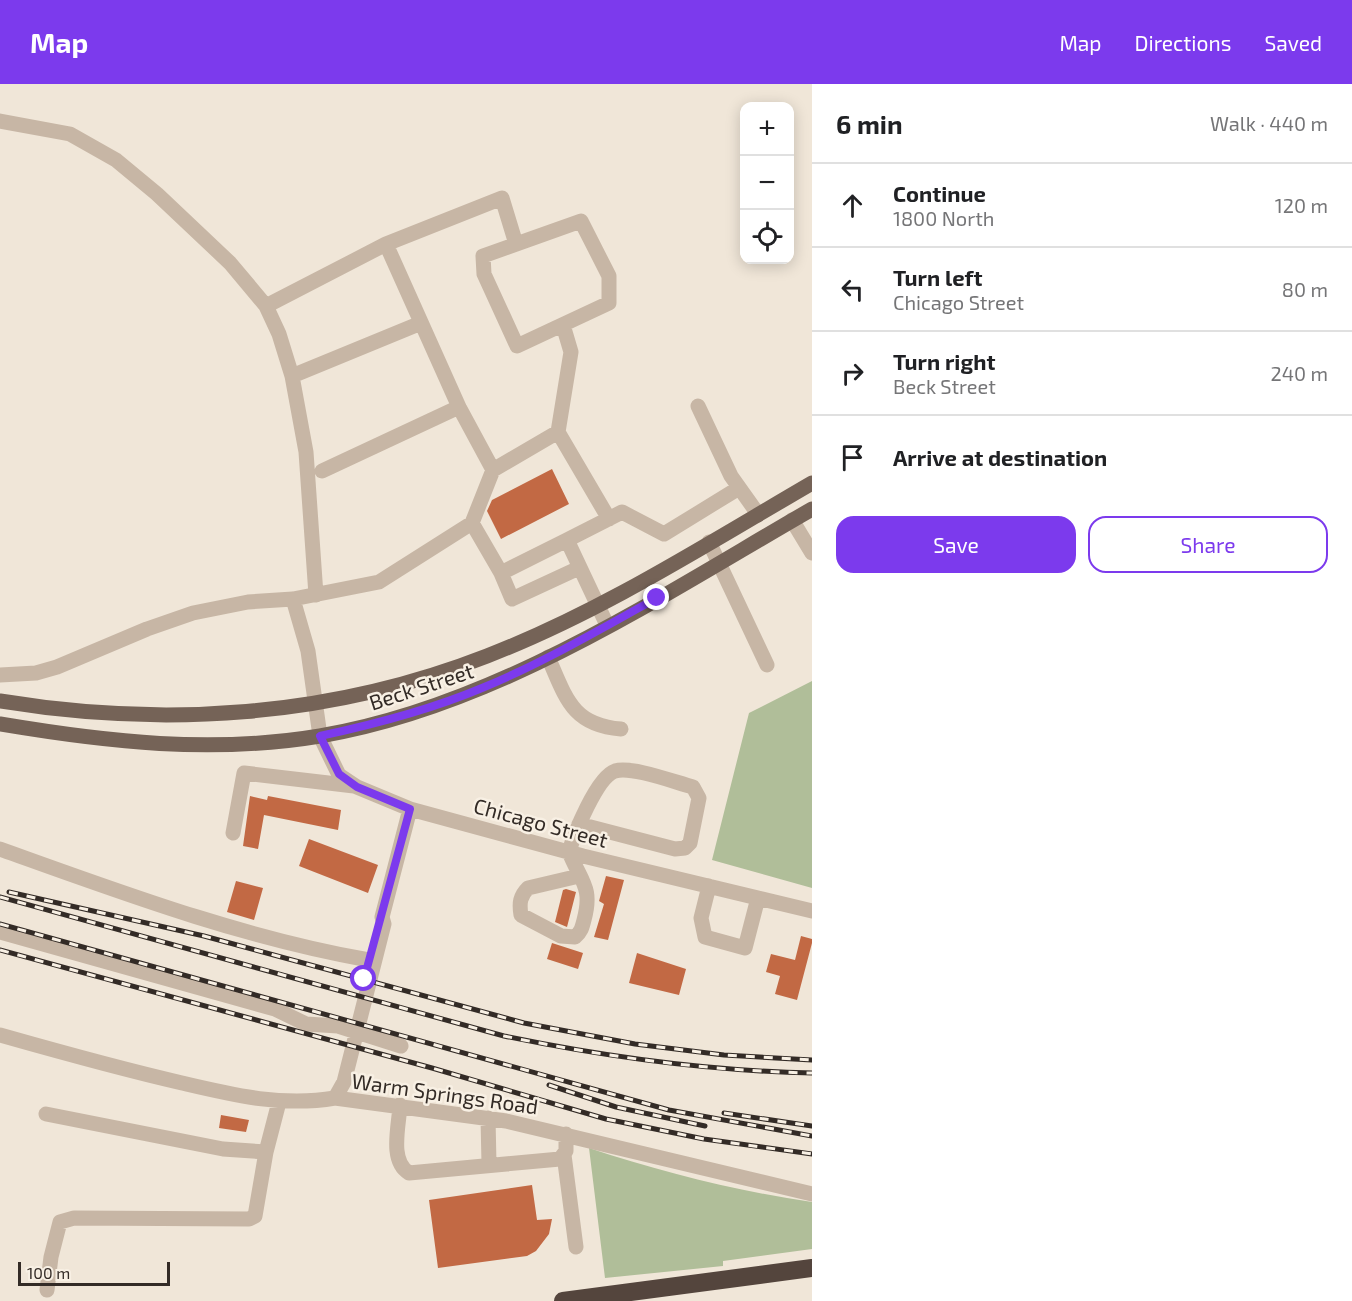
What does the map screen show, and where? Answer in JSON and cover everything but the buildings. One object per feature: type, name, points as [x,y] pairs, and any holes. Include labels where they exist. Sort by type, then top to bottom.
[{"type":"highway","points":[[562,1301],[812,1268]]},
{"type":"main road","name":"Beck Street","points":[[0,701],[83,713],[166,716],[241,713],[314,704],[380,689],[450,669],[522,641],[597,604],[812,483]]},
{"type":"main road","name":"Beck Street","points":[[0,724],[143,744],[243,744],[320,736],[422,711],[484,688],[548,657],[812,509]]},
{"type":"street","points":[[0,121],[70,134],[116,160],[157,194],[230,263],[266,306],[279,334],[292,376],[306,452],[316,595]]},
{"type":"street","points":[[266,306],[386,244],[502,198],[516,244]]},
{"type":"street","points":[[581,221],[609,276],[609,303],[517,346],[484,274],[483,256],[516,244],[581,221]]},
{"type":"street","points":[[386,244],[459,407],[493,470]]},
{"type":"street","points":[[292,376],[421,323]]},
{"type":"street","points":[[563,325],[571,352],[558,432],[609,519]]},
{"type":"street","points":[[698,406],[739,488],[758,514]]},
{"type":"street","points":[[322,471],[459,407]]},
{"type":"street","points":[[0,675],[36,673],[57,667],[147,628],[193,613],[248,602],[293,599],[380,582],[472,523],[493,470],[558,432]]},
{"type":"street","points":[[501,573],[622,512],[664,534],[739,488]]},
{"type":"street","points":[[792,520],[812,553]]},
{"type":"street","points":[[472,523],[501,573],[512,599],[579,568]]},
{"type":"street","points":[[567,540],[606,625]]},
{"type":"street","points":[[709,542],[767,665]]},
{"type":"street","name":"Chicago Street","points":[[293,599],[308,651],[320,736],[339,774],[357,787],[410,809],[569,852],[812,911]]},
{"type":"street","points":[[548,657],[564,693],[580,717],[599,727],[621,729]]},
{"type":"street","points":[[579,824],[675,849],[685,848],[690,843],[699,798],[693,787],[627,770],[614,771],[606,776],[579,824],[569,852],[587,890],[589,900],[580,933],[575,937],[561,936],[521,915],[519,905],[522,893],[528,888],[579,876]]},
{"type":"street","points":[[233,833],[244,773],[357,787]]},
{"type":"street","points":[[353,1031],[378,922],[382,917],[410,809]]},
{"type":"street","points":[[0,849],[225,925],[331,954],[369,960]]},
{"type":"street","points":[[709,886],[701,918],[705,937],[745,948],[758,898]]},
{"type":"street","points":[[335,1098],[337,1079],[384,924],[382,917]]},
{"type":"street","points":[[0,932],[274,1008],[306,1024],[338,1026],[401,1046]]},
{"type":"street","name":"Warm Springs Road","points":[[0,1035],[148,1076],[279,1102],[308,1103],[335,1098],[488,1118],[566,1134],[812,1194]]},
{"type":"street","points":[[47,1290],[51,1257],[60,1222],[74,1218],[249,1219],[255,1216],[266,1152],[279,1102]]},
{"type":"street","points":[[400,1105],[397,1153],[400,1168],[409,1173],[560,1159],[564,1155]]},
{"type":"street","points":[[46,1113],[223,1149],[266,1152]]},
{"type":"street","points":[[488,1118],[489,1164]]},
{"type":"street","points":[[566,1134],[564,1155],[576,1247]]},
{"type":"green space","points":[[812,681],[812,888],[712,860],[749,713]]},
{"type":"green space","points":[[589,1148],[699,1180],[812,1202],[812,1249],[723,1261],[723,1266],[605,1278]]},
{"type":"railway","points":[[9,892],[204,936],[524,1023],[635,1044],[724,1055],[812,1060]]},
{"type":"railway","points":[[0,897],[504,1036],[657,1062],[812,1073]]},
{"type":"railway","points":[[0,924],[669,1110],[812,1136]]},
{"type":"railway","points":[[0,950],[432,1068],[606,1119],[704,1139],[812,1154]]},
{"type":"railway","points":[[549,1085],[616,1107],[705,1126]]},
{"type":"railway","points":[[724,1113],[812,1126]]},
{"type":"route","points":[[364,979],[410,809],[357,787],[339,774],[328,757],[320,736],[422,711],[484,688],[548,657],[657,598]]}]
